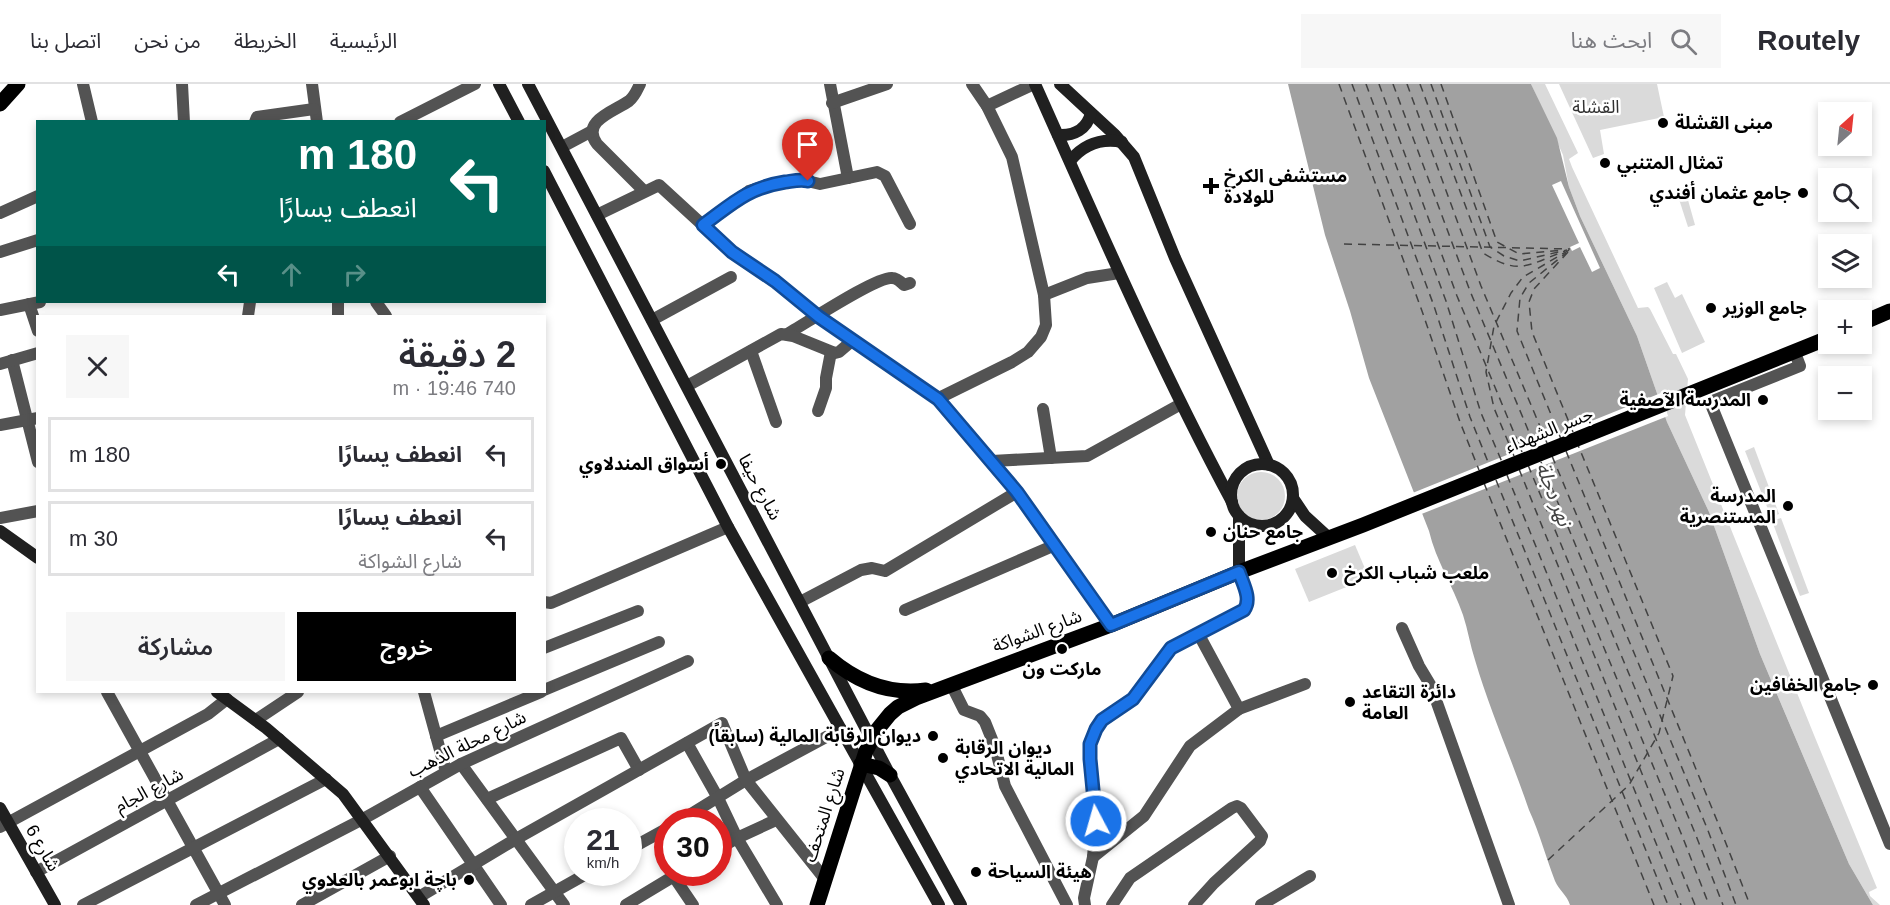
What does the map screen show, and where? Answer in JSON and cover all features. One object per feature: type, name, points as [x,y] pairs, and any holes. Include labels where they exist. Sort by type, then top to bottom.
[{"type":"main road","points":[[0,88],[5,84]]},
{"type":"main road","points":[[0,104],[18,84]]},
{"type":"main road","points":[[500,84],[518,120]]},
{"type":"main road","name":"شارع حيفا","points":[[528,84],[890,775],[961,905]]},
{"type":"main road","points":[[1035,84],[1119,273],[1181,404],[1239,516],[1239,572]]},
{"type":"main road","points":[[1060,84],[1122,142],[1134,157],[1175,258],[1269,465]]},
{"type":"main road","points":[[1058,135],[1077,132],[1086,124],[1091,113]]},
{"type":"main road","points":[[1070,160],[1082,149],[1097,142],[1122,142]]},
{"type":"main road","points":[[546,175],[728,527],[939,905]]},
{"type":"main road","points":[[1872,319],[1890,311]]},
{"type":"main road","name":"جسر الشهداء","points":[[1363,525],[1818,342]]},
{"type":"main road","points":[[1232,502],[1234,481],[1249,467],[1259,464],[1269,465],[1279,469],[1287,477],[1292,487],[1293,498],[1290,509],[1283,518],[1272,524],[1261,526],[1249,523],[1239,516]]},
{"type":"main road","points":[[1293,498],[1305,516],[1329,538]]},
{"type":"main road","name":"شارع الشواكة","points":[[870,734],[898,707],[945,686],[1111,625],[1239,572],[1363,525]]},
{"type":"main road","points":[[0,531],[36,557]]},
{"type":"main road","points":[[829,658],[847,673],[868,684],[891,690],[915,692],[945,686]]},
{"type":"main road","points":[[222,695],[256,720],[344,794],[422,901]]},
{"type":"main road","points":[[848,741],[859,742],[870,734]]},
{"type":"main road","name":"شارع المتحف","points":[[817,905],[870,734]]},
{"type":"main road","points":[[861,764],[879,768],[890,775]]},
{"type":"main road","name":"شارع 6","points":[[0,808],[4,825],[55,905]]},
{"type":"street","points":[[83,84],[92,120]]},
{"type":"street","points":[[182,84],[184,120]]},
{"type":"street","points":[[256,120],[257,117],[315,115],[312,84]]},
{"type":"street","points":[[404,120],[475,84]]},
{"type":"street","points":[[640,84],[633,98],[599,119],[592,131],[597,144],[644,191]]},
{"type":"street","points":[[830,84],[848,178]]},
{"type":"street","points":[[832,103],[887,84]]},
{"type":"street","points":[[938,399],[1012,362],[1035,345],[1046,325],[1044,295],[1012,157],[987,106],[972,84]]},
{"type":"street","points":[[987,106],[1035,84]]},
{"type":"street","points":[[561,147],[592,131]]},
{"type":"street","points":[[703,225],[749,191],[758,188],[802,180],[820,184],[877,172],[882,173],[910,224]]},
{"type":"street","points":[[597,215],[659,185],[732,252],[775,281],[819,317],[938,399],[1017,492],[1111,625]]},
{"type":"street","points":[[0,213],[36,197]]},
{"type":"street","points":[[0,252],[36,241]]},
{"type":"street","points":[[1044,295],[1087,278],[1119,273]]},
{"type":"street","points":[[652,320],[731,277]]},
{"type":"street","points":[[787,334],[819,317],[858,291],[889,278],[899,280],[904,285],[910,283]]},
{"type":"street","points":[[0,310],[34,303]]},
{"type":"street","points":[[687,386],[781,334],[787,334],[831,352],[839,352],[853,340]]},
{"type":"street","points":[[751,351],[776,422]]},
{"type":"street","points":[[818,411],[826,388],[831,352]]},
{"type":"street","points":[[36,353],[6,362],[33,419],[36,445]]},
{"type":"street","points":[[1789,355],[1800,366],[1710,402],[1890,844]]},
{"type":"street","points":[[992,462],[1087,456],[1181,404]]},
{"type":"street","points":[[1043,409],[1051,458]]},
{"type":"street","points":[[0,425],[33,419]]},
{"type":"street","points":[[800,602],[861,570],[872,568],[885,571],[1017,492]]},
{"type":"street","points":[[0,518],[36,511]]},
{"type":"street","points":[[546,602],[551,603],[728,527]]},
{"type":"street","points":[[905,610],[1055,545]]},
{"type":"street","points":[[1085,905],[1084,897],[1093,857],[1096,821],[1090,744],[1096,729],[1102,720],[1133,699],[1171,648],[1238,614],[1248,605],[1248,598],[1239,572]]},
{"type":"street","points":[[546,647],[638,611]]},
{"type":"street","points":[[1402,628],[1431,687],[1509,905]]},
{"type":"street","points":[[1198,633],[1239,709]]},
{"type":"street","points":[[546,690],[659,642]]},
{"type":"street","name":"شارع محلة الذهب","points":[[195,905],[363,819],[461,764],[688,661]]},
{"type":"street","points":[[1093,857],[1144,816],[1190,746],[1239,709],[1305,684]]},
{"type":"street","points":[[945,686],[964,710],[980,716],[985,722],[995,747],[1005,786],[1067,905]]},
{"type":"street","points":[[108,693],[225,905]]},
{"type":"street","points":[[256,720],[296,693]]},
{"type":"street","points":[[424,693],[447,772]]},
{"type":"street","points":[[436,735],[538,693]]},
{"type":"street","points":[[4,825],[208,714],[222,695]]},
{"type":"street","points":[[422,901],[473,864],[722,723],[746,780],[824,878]]},
{"type":"street","points":[[701,808],[746,780],[841,729]]},
{"type":"street","points":[[487,799],[621,738],[639,770]]},
{"type":"street","name":"شارع الجام","points":[[36,872],[279,739]]},
{"type":"street","points":[[687,743],[718,798],[737,838],[777,905]]},
{"type":"street","points":[[461,764],[564,905]]},
{"type":"street","points":[[82,905],[326,779]]},
{"type":"street","points":[[420,787],[501,905]]},
{"type":"street","points":[[1112,905],[1130,878],[1237,806],[1260,831],[1262,836],[1260,841],[1214,883],[1194,905]]},
{"type":"street","points":[[732,841],[776,820]]},
{"type":"street","points":[[302,905],[390,856]]},
{"type":"street","points":[[1261,905],[1310,876]]},
{"type":"street","points":[[531,905],[564,886]]},
{"type":"street","points":[[629,904],[658,886]]},
{"type":"street","points":[[682,886],[693,905]]},
{"type":"green space","points":[[1531,84],[1545,84],[1578,153],[1569,159],[1572,167],[1638,308],[1648,307],[1650,309],[1688,379],[1685,415],[1877,888],[1869,892],[1870,896],[1880,905],[1873,905],[1849,864],[1760,654],[1709,512],[1667,422],[1637,336],[1580,216],[1569,187],[1563,155]]},
{"type":"green space","name":"القشلة","points":[[1559,84],[1657,84],[1664,117],[1600,130],[1604,154],[1593,158]]},
{"type":"green space","points":[[1686,193],[1695,225],[1688,227],[1678,196]]},
{"type":"green space","points":[[1667,282],[1675,298],[1682,294],[1705,342],[1682,353],[1654,288]]},
{"type":"green space","points":[[1754,447],[1779,514],[1771,517],[1745,451]]},
{"type":"green space","points":[[1261,472],[1278,479],[1285,496],[1278,513],[1261,520],[1244,513],[1237,496],[1244,479]]},
{"type":"green space","points":[[1781,518],[1809,593],[1800,596],[1772,521]]},
{"type":"green space","name":"ملعب شباب الكرخ","points":[[1355,545],[1369,578],[1309,602],[1295,569]]},
{"type":"water","name":"نهر دجلة","points":[[1288,84],[1531,84],[1557,138],[1569,187],[1580,216],[1637,336],[1667,422],[1709,512],[1760,654],[1849,864],[1873,905],[1570,905],[1555,881],[1487,698],[1463,615],[1436,553],[1369,378],[1325,235]]},
{"type":"pier","points":[[1561,181],[1600,268],[1592,272],[1580,247],[1572,251],[1570,247],[1579,243],[1552,185]]},
{"type":"pier","points":[[1661,393],[1668,416],[1419,515],[1410,494]]},
{"type":"ferry route","points":[[1339,84],[1479,470]]},
{"type":"ferry route","points":[[1352,84],[1434,306],[1470,417],[1490,467]]},
{"type":"ferry route","points":[[1366,84],[1446,301],[1481,413],[1502,462]]},
{"type":"ferry route","points":[[1379,84],[1457,296],[1522,452]]},
{"type":"ferry route","points":[[1393,84],[1470,291],[1536,449]]},
{"type":"ferry route","points":[[1407,84],[1481,286],[1547,443]]},
{"type":"ferry route","points":[[1420,84],[1483,253],[1506,264],[1524,266],[1565,251]]},
{"type":"ferry route","points":[[1431,84],[1490,247],[1504,256],[1520,261],[1567,250]]},
{"type":"ferry route","points":[[1441,84],[1497,242],[1519,254],[1564,250]]},
{"type":"ferry route","points":[[1344,244],[1570,249]]},
{"type":"ferry route","points":[[1514,456],[1494,408],[1486,372],[1494,326],[1511,293],[1523,277],[1571,249]]},
{"type":"ferry route","points":[[1568,252],[1534,289],[1529,302],[1532,332],[1573,432]]},
{"type":"ferry route","points":[[1561,439],[1517,331],[1520,298],[1529,283],[1566,253]]},
{"type":"ferry route","points":[[1548,860],[1629,785],[1659,733],[1673,676],[1578,445]]},
{"type":"ferry route","points":[[1566,451],[1750,905]]},
{"type":"ferry route","points":[[1552,456],[1707,828],[1736,905]]},
{"type":"ferry route","points":[[1541,462],[1723,905]]},
{"type":"ferry route","points":[[1528,465],[1709,905]]},
{"type":"ferry route","points":[[1519,469],[1695,905]]},
{"type":"ferry route","points":[[1507,475],[1681,905]]},
{"type":"ferry route","points":[[1496,480],[1668,905]]},
{"type":"ferry route","points":[[1484,483],[1654,905]]},
{"type":"place","name":"مبنى القشلة","points":[[1663,123]]},
{"type":"place","name":"تمثال المتنبي","points":[[1605,163]]},
{"type":"place","name":"مستشفى الكرخ للولادة","points":[[1211,186]]},
{"type":"place","name":"جامع عثمان أفندي","points":[[1803,193]]},
{"type":"place","name":"جامع الوزير","points":[[1711,308]]},
{"type":"place","name":"المدرسة الآصفية","points":[[1763,400]]},
{"type":"place","name":"أسواق المندلاوي","points":[[721,464]]},
{"type":"place","name":"المدرسة المستنصرية","points":[[1788,506]]},
{"type":"place","name":"جامع حنان","points":[[1211,532]]},
{"type":"place","name":"ملعب شباب الكرخ","points":[[1332,573]]},
{"type":"place","name":"ماركت ون","points":[[1062,649]]},
{"type":"place","name":"جامع الخفافين","points":[[1873,685]]},
{"type":"place","name":"دائرة التقاعد العامة","points":[[1350,702]]},
{"type":"place","name":"ديوان الرقابة المالية (سابقاً)","points":[[933,736]]},
{"type":"place","name":"ديوان الرقابة المالية الاتحادي","points":[[943,758]]},
{"type":"place","name":"هيئة السياحة","points":[[976,872]]},
{"type":"place","name":"باچة ابوعمر بالعلاوي","points":[[469,880]]},
{"type":"route","points":[[808,181],[768,185],[749,191],[703,225],[732,252],[775,281],[819,317],[938,399],[1017,492],[1111,625],[1239,572],[1248,598],[1248,605],[1244,610],[1171,648],[1133,699],[1102,720],[1096,729],[1090,744],[1090,759],[1096,821]]}]
